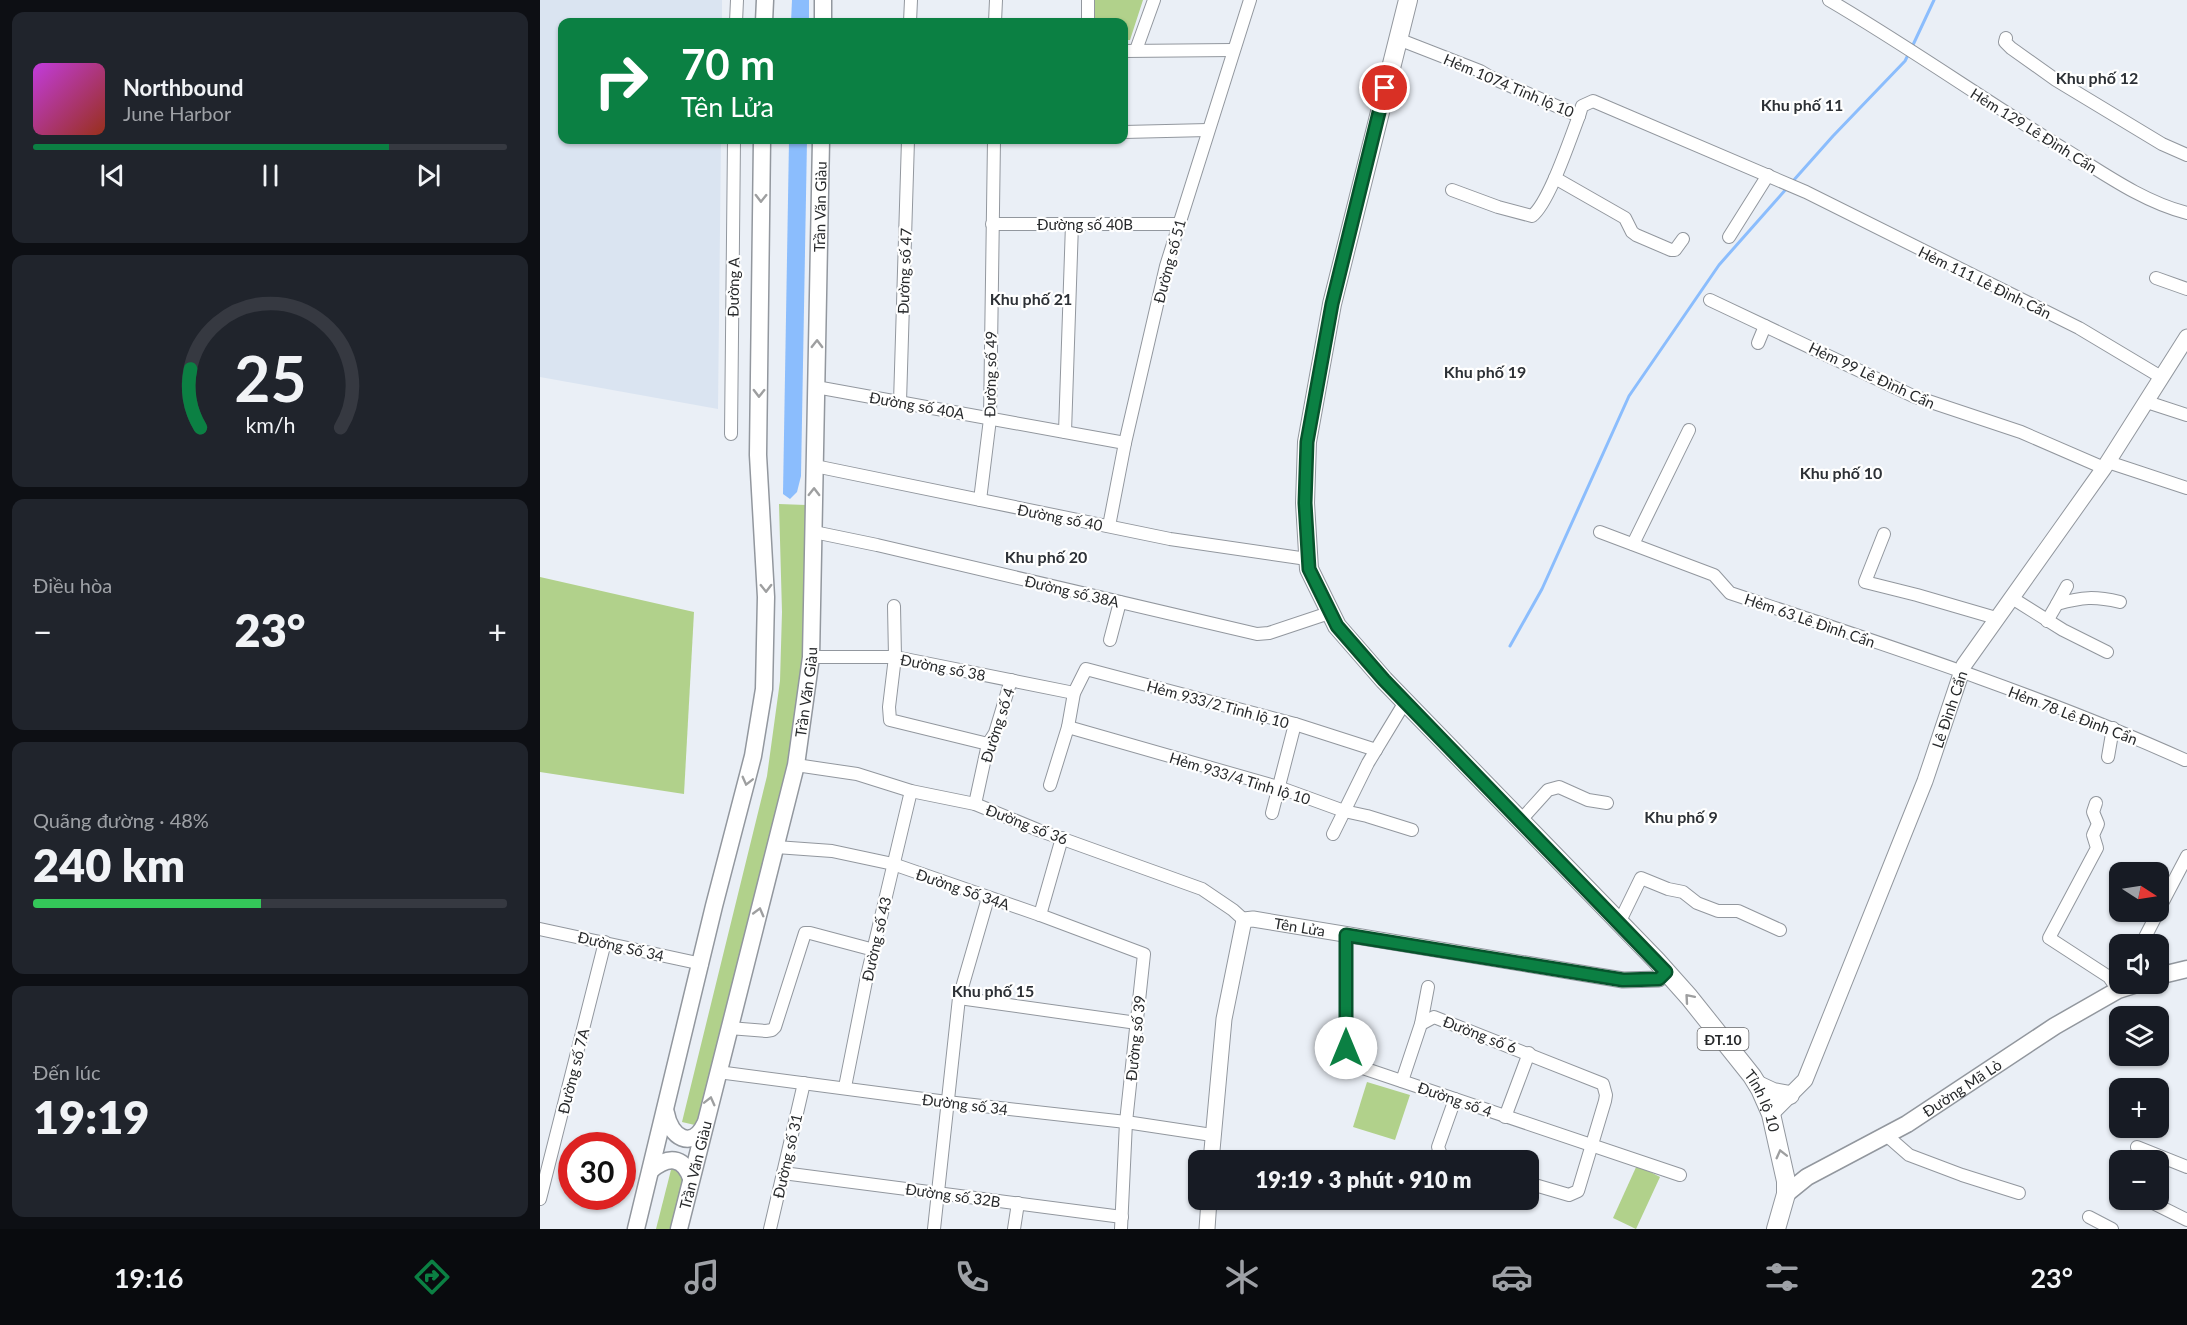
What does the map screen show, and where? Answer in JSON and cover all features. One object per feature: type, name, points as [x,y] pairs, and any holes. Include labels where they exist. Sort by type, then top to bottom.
[{"type":"main road","points":[[764,18],[765,0]]},
{"type":"main road","points":[[823,0],[823,18]]},
{"type":"main road","name":"Tỉnh lộ 10","points":[[1407,0],[1332,304],[1307,442],[1305,503],[1309,569],[1337,626],[1405,702],[1689,997],[1758,1085],[1771,1114],[1785,1172],[1786,1194],[1776,1229]]},
{"type":"main road","points":[[636,1229],[702,964],[714,906],[753,756],[764,689],[766,597],[758,455],[762,144]]},
{"type":"main road","name":"Trần Văn Giàu","points":[[679,1229],[796,765],[812,657],[821,144]]},
{"type":"main road","points":[[2169,973],[2187,969]]},
{"type":"main road","name":"Đường Mã Lò","points":[[1786,1194],[1807,1177],[1907,1124],[2055,1026],[2109,994]]},
{"type":"main road","points":[[1758,1085],[1773,1092],[1790,1095]]},
{"type":"main road","points":[[666,1112],[669,1127],[682,1137],[693,1137],[702,1130],[705,1124]]},
{"type":"main road","points":[[651,1170],[664,1161],[674,1161],[685,1166],[692,1178]]},
{"type":"street","points":[[736,18],[737,0]]},
{"type":"street","points":[[910,18],[911,0]]},
{"type":"street","points":[[995,18],[996,0]]},
{"type":"street","points":[[1088,0],[1088,18]]},
{"type":"street","points":[[1154,0],[1130,51],[1233,50]]},
{"type":"street","name":"Đường số 51","points":[[1109,526],[1125,443],[1166,266],[1250,0]]},
{"type":"street","name":"Hẻm 129 Lê Đình Cẩn","points":[[1829,0],[1887,34],[2011,117],[2130,190],[2174,210],[2187,213]]},
{"type":"street","points":[[2006,38],[2005,42],[2012,48],[2056,80],[2163,144],[2187,155]]},
{"type":"street","name":"Hẻm 1074 Tỉnh lộ 10","points":[[1398,39],[1480,70],[1490,77],[1579,116],[1582,106],[1593,101],[1806,192]]},
{"type":"street","points":[[1452,189],[1498,207],[1532,216],[1555,178],[1579,116]]},
{"type":"street","points":[[1128,132],[1208,130]]},
{"type":"street","name":"Đường A","points":[[731,434],[734,144]]},
{"type":"street","name":"Đường số 47","points":[[900,402],[908,144]]},
{"type":"street","name":"Đường số 49","points":[[980,500],[990,418],[994,144]]},
{"type":"street","points":[[1555,178],[1625,218],[1632,232],[1653,243],[1675,250],[1683,239]]},
{"type":"street","points":[[1729,237],[1774,178]]},
{"type":"street","name":"Hẻm 111 Lê Đình Cẩn","points":[[1806,192],[2079,328],[2161,377]]},
{"type":"street","name":"Đường số 40B","points":[[992,224],[1178,224]]},
{"type":"street","points":[[1065,432],[1072,224]]},
{"type":"street","points":[[2156,278],[2187,289]]},
{"type":"street","name":"Hẻm 99 Lê Đình Cẩn","points":[[1710,300],[1913,396],[2021,432],[2106,465],[2187,488]]},
{"type":"street","points":[[1758,343],[1765,326]]},
{"type":"street","name":"Lê Đình Cẩn","points":[[1771,1114],[1805,1080],[1925,781],[1960,672],[1995,618],[2012,598],[2106,465],[2187,337]]},
{"type":"street","name":"Đường số 40A","points":[[816,387],[1125,443]]},
{"type":"street","points":[[2147,402],[2187,415]]},
{"type":"street","points":[[1633,544],[1689,430]]},
{"type":"street","name":"Đường số 40","points":[[815,466],[1170,539],[1307,559]]},
{"type":"street","name":"Đường số 38A","points":[[814,532],[878,544],[1264,634],[1329,613]]},
{"type":"street","name":"Hẻm 63 Lê Đình Cẩn","points":[[1600,532],[1714,575],[1730,593],[1960,672]]},
{"type":"street","points":[[1884,534],[1865,582],[1995,618]]},
{"type":"street","points":[[2047,621],[2067,586]]},
{"type":"street","points":[[2057,604],[2096,597],[2120,602]]},
{"type":"street","points":[[2012,598],[2047,621],[2107,652]]},
{"type":"street","points":[[1110,640],[1120,602]]},
{"type":"street","points":[[894,606],[895,657],[888,707],[890,720],[988,744]]},
{"type":"street","name":"Đường số 38","points":[[812,657],[895,657],[1074,693]]},
{"type":"street","name":"Hẻm 933/2 Tỉnh lộ 10","points":[[1074,693],[1086,669],[1295,724],[1376,750]]},
{"type":"street","name":"Hẻm 78 Lê Đình Cẩn","points":[[1960,672],[2114,728],[2185,760]]},
{"type":"street","name":"Đường số 4","points":[[975,804],[988,744],[995,733],[1011,680]]},
{"type":"street","points":[[1050,785],[1068,728],[1074,693]]},
{"type":"street","points":[[1333,834],[1376,750],[1405,702]]},
{"type":"street","points":[[1272,813],[1295,724]]},
{"type":"street","name":"Hẻm 933/4 Tỉnh lộ 10","points":[[1068,728],[1278,787],[1344,811],[1412,830]]},
{"type":"street","points":[[2108,757],[2114,728]]},
{"type":"street","name":"Đường số 36","points":[[796,765],[856,774],[910,791],[975,804],[1202,889],[1244,920]]},
{"type":"street","points":[[1520,821],[1548,790],[1554,788],[1588,800],[1607,803]]},
{"type":"street","name":"Đường số 43","points":[[845,1087],[892,864],[910,791]]},
{"type":"street","points":[[2096,804],[2093,812],[2098,824],[2093,835],[2097,848],[2049,938],[2109,977]]},
{"type":"street","points":[[1040,915],[1062,838]]},
{"type":"street","name":"Đường Số 34A","points":[[776,847],[832,851],[892,864],[1144,954]]},
{"type":"street","points":[[2169,891],[2187,856]]},
{"type":"street","points":[[1620,923],[1641,878],[1668,889],[1683,892],[1697,903],[1718,911],[1738,911],[1780,930]]},
{"type":"street","points":[[934,1229],[959,998],[988,898]]},
{"type":"street","name":"Tên Lửa","points":[[1244,920],[1253,919],[1623,980],[1659,979],[1666,972]]},
{"type":"street","points":[[1211,1150],[1224,1019],[1244,920]]},
{"type":"street","name":"Đường Số 34","points":[[540,929],[702,964]]},
{"type":"street","points":[[729,1028],[766,1031],[775,1027],[805,933],[874,950]]},
{"type":"street","name":"Đường số 4","points":[[1346,935],[1348,1056],[1357,1066],[1680,1175]]},
{"type":"street","name":"Đường số 7A","points":[[540,1199],[546,1154],[605,942]]},
{"type":"street","name":"Đường số 39","points":[[1121,1223],[1126,1122],[1144,954]]},
{"type":"street","name":"Đường số 6","points":[[1402,1081],[1421,1024],[1428,987]]},
{"type":"street","points":[[959,998],[1137,1023]]},
{"type":"street","name":"Đường số 6","points":[[1421,1024],[1429,1018],[1439,1018],[1603,1084],[1606,1095],[1593,1145]]},
{"type":"street","name":"Đường số 6","points":[[1505,1117],[1529,1053]]},
{"type":"street","name":"Đường số 34","points":[[718,1072],[947,1102],[1126,1122],[1212,1135]]},
{"type":"street","name":"Đường số 31","points":[[770,1229],[804,1083]]},
{"type":"street","points":[[1439,1150],[1438,1147],[1455,1099]]},
{"type":"street","points":[[1885,1134],[1909,1155],[2019,1193]]},
{"type":"street","points":[[1539,1186],[1569,1195],[1576,1194],[1580,1188],[1593,1145]]},
{"type":"street","points":[[2137,1147],[2187,1167]]},
{"type":"street","name":"Đường số 32B","points":[[783,1173],[1018,1203],[1121,1223]]},
{"type":"street","points":[[1014,1229],[1018,1203]]},
{"type":"street","points":[[1207,1229],[1208,1210]]},
{"type":"street","points":[[2167,1210],[2187,1220]]},
{"type":"street","points":[[2089,1217],[2112,1229]]},
{"type":"shaded area","points":[[540,0],[722,0],[722,18],[558,18],[558,144],[721,144],[718,409],[540,377]]},
{"type":"green space","points":[[1095,0],[1143,0],[1130,40],[1128,40],[1128,18],[1094,18]]},
{"type":"green space","points":[[779,504],[806,505],[805,619],[800,696],[790,771],[699,1126],[682,1122],[767,776],[780,681],[782,612]]},
{"type":"green space","points":[[540,577],[694,612],[684,794],[540,772]]},
{"type":"green space","points":[[1367,1082],[1410,1095],[1395,1140],[1353,1127]]},
{"type":"green space","points":[[673,1162],[689,1165],[672,1229],[656,1229]]},
{"type":"green space","points":[[1637,1165],[1660,1177],[1636,1229],[1613,1218]]},
{"type":"water","points":[[792,0],[809,0],[809,18],[791,18]]},
{"type":"water","points":[[789,144],[807,144],[801,476],[797,492],[790,499],[783,494]]},
{"type":"waterway","points":[[1912,47],[1934,0]]},
{"type":"waterway","points":[[1793,181],[1905,61],[1909,53]]},
{"type":"waterway","points":[[1510,646],[1542,589],[1629,396],[1719,265],[1787,188]]},
{"type":"district","name":"Khu phố 12","points":[[2097,77]]},
{"type":"district","name":"Khu phố 11","points":[[1802,104]]},
{"type":"district","name":"Khu phố 21","points":[[1031,298]]},
{"type":"district","name":"Khu phố 19","points":[[1485,371]]},
{"type":"district","name":"Khu phố 10","points":[[1841,472]]},
{"type":"district","name":"Khu phố 20","points":[[1046,556]]},
{"type":"district","name":"Khu phố 9","points":[[1681,816]]},
{"type":"district","name":"Khu phố 15","points":[[993,990]]},
{"type":"route","points":[[1346,1048],[1346,935],[1623,980],[1659,979],[1666,972],[1384,680],[1337,626],[1309,569],[1305,503],[1307,442],[1332,304],[1385,88]]}]
